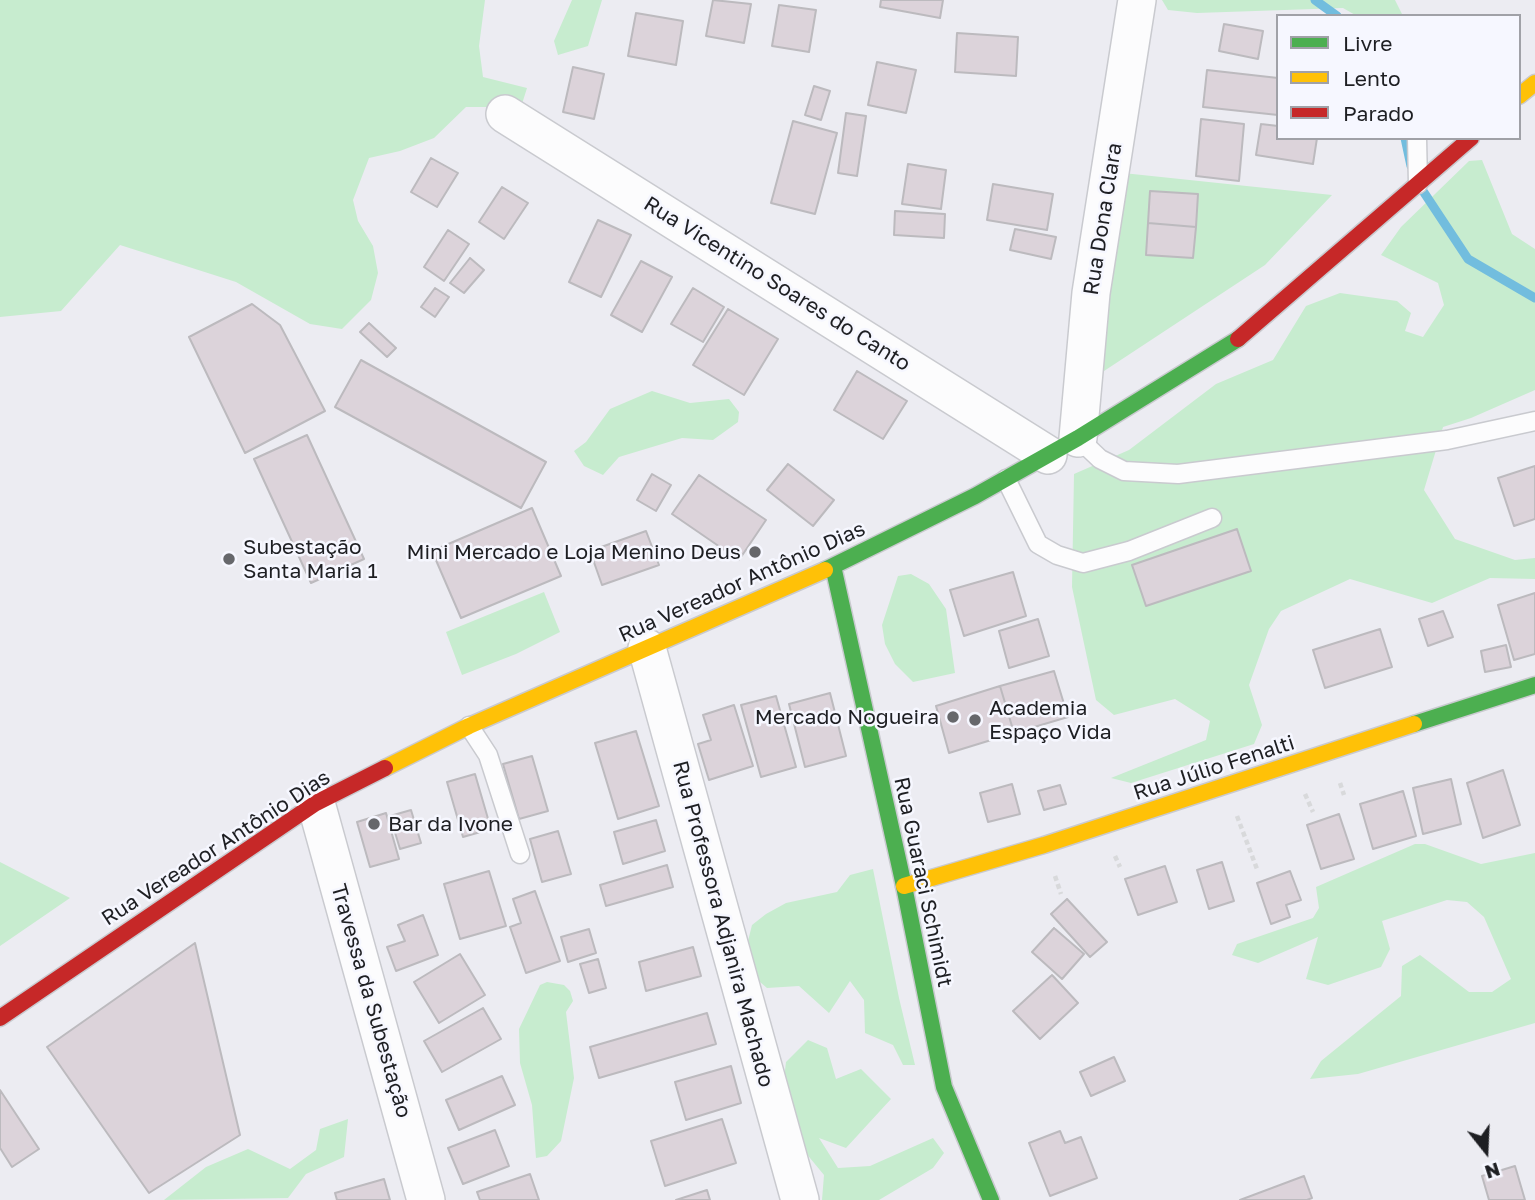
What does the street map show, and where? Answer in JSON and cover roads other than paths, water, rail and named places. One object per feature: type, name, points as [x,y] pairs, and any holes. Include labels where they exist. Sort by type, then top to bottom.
[{"type":"street","name":"Rua Dona Clara","points":[[1063,447],[1091,293],[1137,0]]},
{"type":"street","points":[[1521,94],[1535,83]]},
{"type":"street","name":"Rua Vicentino Soares do Canto","points":[[505,114],[1063,447]]},
{"type":"street","name":"Rua Vereador Antônio Dias","points":[[0,1018],[316,803],[469,726],[833,566],[1006,479],[1063,447],[1249,332],[1469,140]]},
{"type":"street","name":"Rua Guaraci Schimidt","points":[[833,566],[904,886],[944,1087],[991,1200]]},
{"type":"street","name":"Rua Professora Adjanira Machado","points":[[647,648],[800,1200]]},
{"type":"street","name":"Rua Júlio Fenalti","points":[[904,886],[1044,845],[1535,685]]},
{"type":"street","name":"Travessa da Subestação","points":[[316,803],[426,1200]]},
{"type":"lane","points":[[1417,140],[1418,184]]},
{"type":"lane","points":[[1063,447],[1100,459],[1124,471],[1178,474],[1447,440],[1535,421]]},
{"type":"lane","points":[[1006,479],[1016,506],[1038,544],[1056,555],[1083,563],[1129,551],[1212,518]]},
{"type":"lane","points":[[469,726],[488,755],[520,854]]},
{"type":"waterway","points":[[1315,0],[1334,14]]},
{"type":"waterway","points":[[1405,140],[1411,166]]},
{"type":"waterway","points":[[1423,191],[1468,259],[1535,298]]},
{"type":"place","name":"Mini Mercado e Loja Menino Deus","points":[[755,552]]},
{"type":"place","name":"Subestação Santa Maria 1","points":[[229,559]]},
{"type":"place","name":"Mercado Nogueira","points":[[953,717]]},
{"type":"place","name":"Academia Espaço Vida","points":[[975,720]]},
{"type":"place","name":"Bar da Ivone","points":[[374,824]]}]
